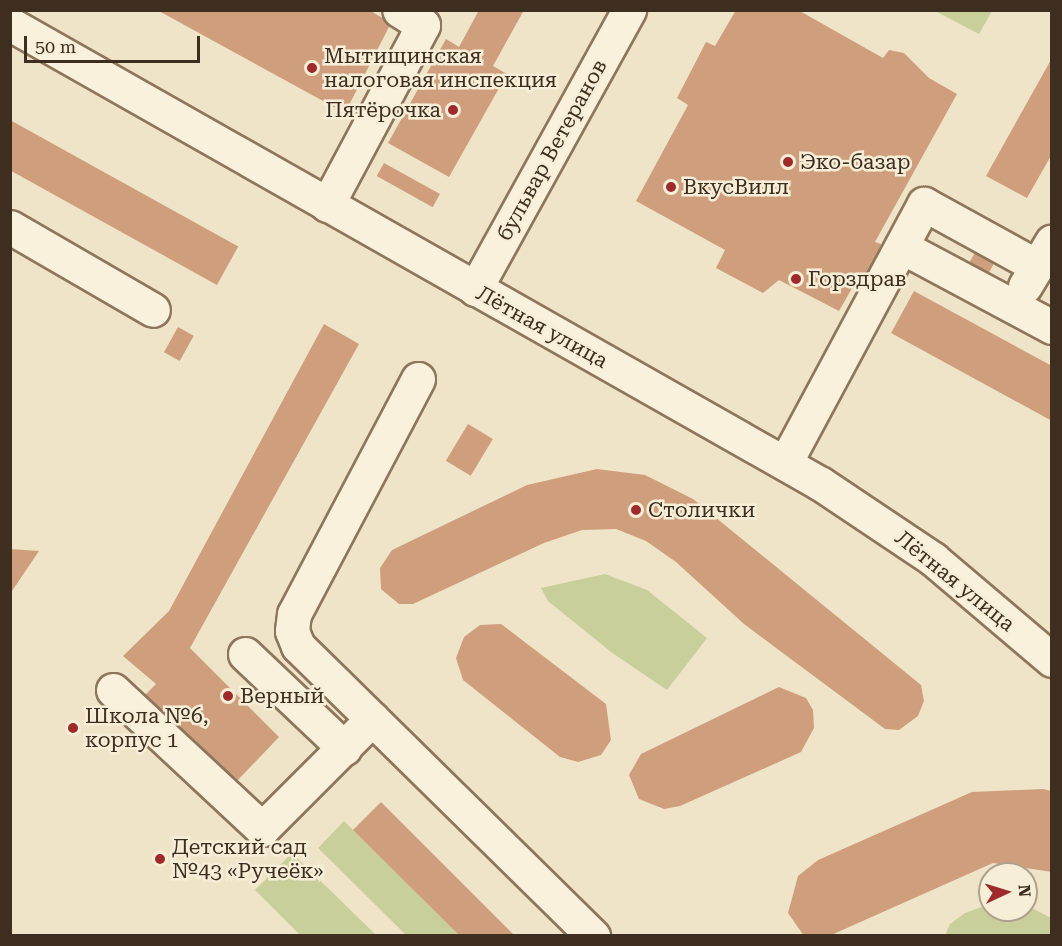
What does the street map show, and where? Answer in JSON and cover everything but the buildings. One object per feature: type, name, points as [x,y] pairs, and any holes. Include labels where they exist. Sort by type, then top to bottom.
[{"type":"street","name":"бульвар Ветеранов","points":[[475,289],[629,10]]},
{"type":"street","points":[[327,205],[417,15]]},
{"type":"street","name":"Лётная улица","points":[[10,24],[785,463],[933,559],[1052,660]]},
{"type":"street","points":[[785,463],[904,248],[924,204],[1044,254],[1013,306]]},
{"type":"street","points":[[10,227],[153,310]]},
{"type":"street","points":[[904,248],[1052,327]]},
{"type":"street","points":[[418,379],[294,614],[292,631],[298,646],[593,936]]},
{"type":"street","points":[[244,654],[344,748]]},
{"type":"street","points":[[113,690],[262,829],[372,719]]},
{"type":"green space","points":[[935,11],[992,11],[979,34]]},
{"type":"green space","points":[[605,574],[647,590],[707,638],[667,690],[611,652],[548,601],[541,588]]},
{"type":"green space","points":[[344,821],[460,935],[406,935],[318,848]]},
{"type":"green space","points":[[292,853],[376,935],[300,935],[255,890]]},
{"type":"green space","points":[[978,908],[978,922],[1038,922],[1038,911],[1051,918],[1051,935],[945,935],[950,924],[965,913]]},
{"type":"place","name":"Мытищинская налоговая инспекция","points":[[312,68]]},
{"type":"place","name":"Пятёрочка","points":[[453,110]]},
{"type":"place","name":"Эко-базар","points":[[788,162]]},
{"type":"place","name":"ВкусВилл","points":[[671,187]]},
{"type":"place","name":"Горздрав","points":[[796,279]]},
{"type":"place","name":"Столички","points":[[636,510]]},
{"type":"place","name":"Верный","points":[[228,696]]},
{"type":"place","name":"Школа №6, корпус 1","points":[[73,728]]},
{"type":"place","name":"Детский сад №43 «Ручеёк»","points":[[160,859]]}]
